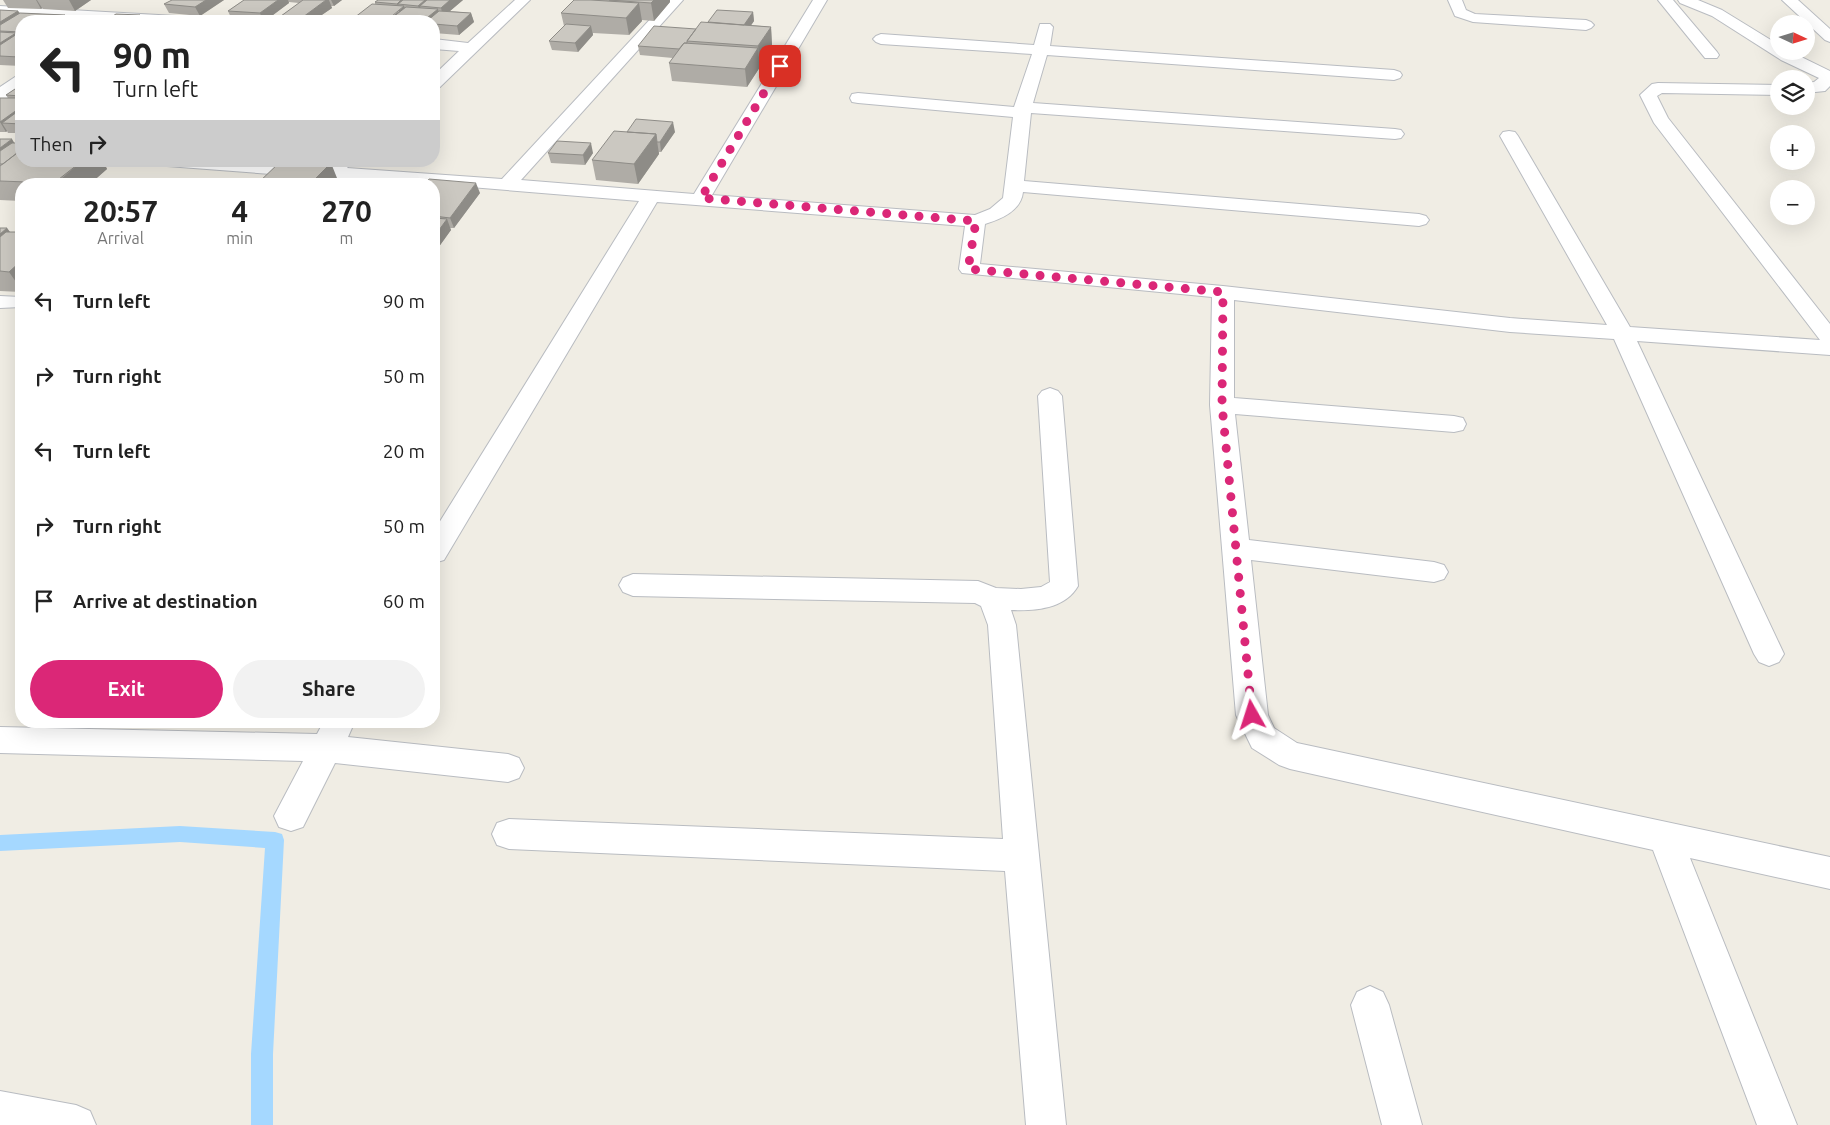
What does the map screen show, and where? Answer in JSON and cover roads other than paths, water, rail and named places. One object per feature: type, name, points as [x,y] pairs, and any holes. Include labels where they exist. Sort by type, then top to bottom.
[{"type":"street","points":[[440,78],[523,0]]},
{"type":"street","points":[[508,185],[676,0]]},
{"type":"street","points":[[701,198],[820,0]]},
{"type":"street","points":[[1455,0],[1460,13],[1473,18],[1586,25]]},
{"type":"street","points":[[1665,0],[1711,55]]},
{"type":"street","points":[[1685,0],[1717,13],[1787,57],[1830,77],[1819,87],[1815,87]]},
{"type":"street","points":[[1789,0],[1830,37]]},
{"type":"street","points":[[112,15],[126,5]]},
{"type":"street","points":[[0,10],[68,15]]},
{"type":"street","points":[[440,182],[701,198],[976,221],[996,215],[1008,206],[1013,198],[1023,110],[1041,50],[1045,27]]},
{"type":"street","points":[[881,39],[1394,75]]},
{"type":"street","points":[[440,45],[472,48]]},
{"type":"street","points":[[0,95],[15,76]]},
{"type":"street","points":[[1770,91],[1658,88],[1648,96],[1660,119],[1830,339]]},
{"type":"street","points":[[858,98],[1395,134]]},
{"type":"street","points":[[1509,136],[1622,333],[1769,654]]},
{"type":"street","points":[[337,167],[391,178]]},
{"type":"street","points":[[1014,186],[1419,220]]},
{"type":"street","points":[[440,543],[652,195]]},
{"type":"street","points":[[976,221],[968,269],[1223,292],[1510,325],[1830,348]]},
{"type":"street","points":[[1223,292],[1222,405],[1252,715],[1264,738],[1290,755],[1830,873]]},
{"type":"street","points":[[633,585],[978,592],[994,599],[1042,598],[1057,593],[1064,586],[1050,396]]},
{"type":"street","points":[[1222,405],[1454,424]]},
{"type":"street","points":[[1236,548],[1434,572]]},
{"type":"street","points":[[994,599],[1002,625],[1046,1125]]},
{"type":"street","points":[[291,816],[333,735]]},
{"type":"street","points":[[0,740],[333,735],[508,768]]},
{"type":"street","points":[[509,834],[1021,856]]},
{"type":"street","points":[[1665,837],[1777,1125]]},
{"type":"street","points":[[1370,1005],[1402,1125]]},
{"type":"street","points":[[0,1111],[76,1125]]},
{"type":"waterway","points":[[0,843],[180,834],[275,840],[262,1054],[262,1125]]}]
